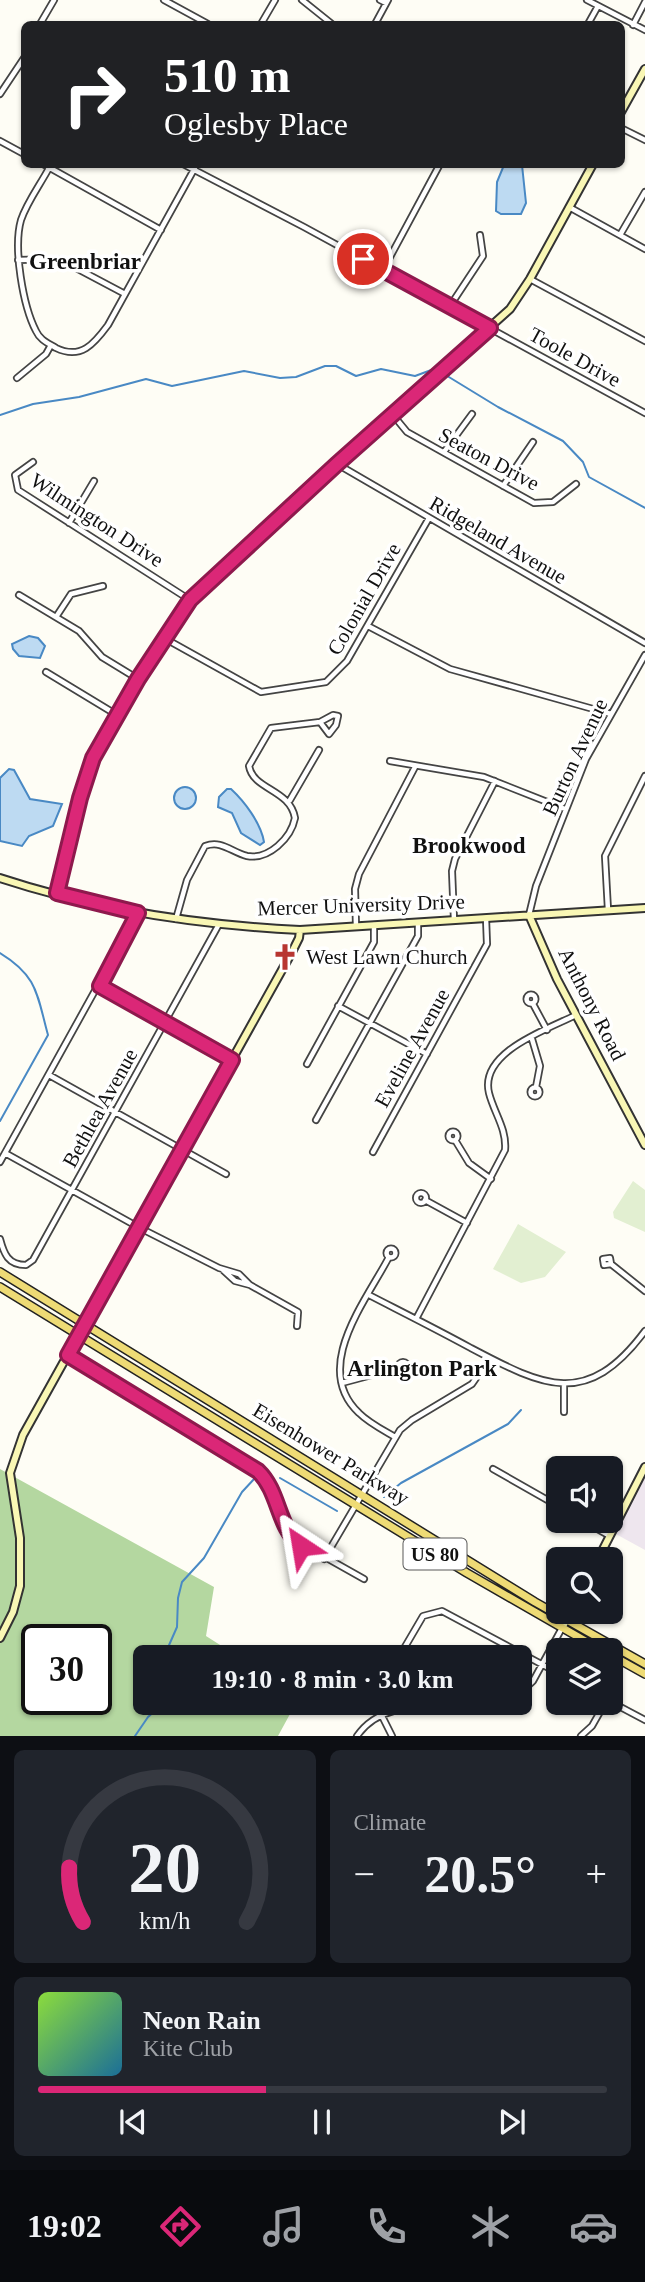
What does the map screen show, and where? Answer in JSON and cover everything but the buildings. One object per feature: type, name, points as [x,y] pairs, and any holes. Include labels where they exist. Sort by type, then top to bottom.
[{"type":"main road","name":"Eisenhower Parkway","points":[[0,1272],[546,1608]]},
{"type":"main road","name":"Eisenhower Parkway","points":[[0,1287],[355,1505],[580,1638]]},
{"type":"main road","name":"Eisenhower Parkway","points":[[573,1624],[645,1664]]},
{"type":"main road","points":[[623,1662],[645,1674]]},
{"type":"street","points":[[42,21],[54,0]]},
{"type":"street","points":[[164,0],[202,21]]},
{"type":"street","points":[[263,21],[275,0]]},
{"type":"street","points":[[303,0],[328,21]]},
{"type":"street","points":[[377,21],[387,2],[380,0]]},
{"type":"street","points":[[587,0],[645,30]]},
{"type":"street","points":[[633,24],[645,2]]},
{"type":"street","points":[[590,21],[598,6]]},
{"type":"street","points":[[0,94],[21,62]]},
{"type":"street","points":[[625,105],[645,69]]},
{"type":"street","points":[[625,130],[645,140]]},
{"type":"street","points":[[0,141],[21,153]]},
{"type":"street","points":[[161,230],[50,168],[21,221],[19,260],[35,330],[51,345],[71,353],[86,349],[108,325],[194,171],[195,168]]},
{"type":"street","name":"Toole Drive","points":[[189,168],[645,413]]},
{"type":"street","points":[[383,270],[438,168]]},
{"type":"street","points":[[57,893],[83,786],[93,758],[138,679],[190,600],[510,309],[530,279],[589,168]]},
{"type":"street","points":[[620,235],[645,191]]},
{"type":"street","points":[[569,207],[645,249]]},
{"type":"street","points":[[450,306],[482,256],[480,235]]},
{"type":"street","points":[[19,260],[59,259],[125,295]]},
{"type":"street","points":[[530,279],[645,341]]},
{"type":"street","points":[[17,378],[46,354],[51,345]]},
{"type":"street","name":"Seaton Drive","points":[[392,414],[407,432],[540,504],[558,499],[576,484]]},
{"type":"street","points":[[444,452],[472,414]]},
{"type":"street","points":[[503,486],[533,442]]},
{"type":"street","name":"Wilmington Drive","points":[[33,462],[18,471],[15,484],[23,493],[190,600]]},
{"type":"street","name":"Ridgeland Avenue","points":[[337,464],[645,643]]},
{"type":"street","points":[[69,523],[94,481]]},
{"type":"street","name":"Colonial Drive","points":[[164,638],[253,689],[269,691],[318,684],[334,678],[368,626],[429,518]]},
{"type":"street","points":[[56,617],[71,594],[103,586]]},
{"type":"street","points":[[19,594],[84,634],[102,657],[138,679]]},
{"type":"street","points":[[368,626],[450,669],[611,714]]},
{"type":"street","name":"Burton Avenue","points":[[529,915],[533,896],[565,808],[586,759],[645,655]]},
{"type":"street","points":[[46,672],[117,715]]},
{"type":"street","points":[[290,800],[253,776],[249,766],[271,728],[320,722],[338,716],[330,734],[323,731],[320,722]]},
{"type":"street","points":[[176,920],[185,887],[201,849],[215,844],[249,856],[271,851],[282,842],[294,824],[290,800],[319,750]]},
{"type":"street","points":[[390,761],[495,781],[565,808]]},
{"type":"street","points":[[356,926],[355,889],[359,874],[415,767]]},
{"type":"street","points":[[608,909],[605,856],[645,776]]},
{"type":"street","points":[[454,920],[452,871],[455,859],[495,781]]},
{"type":"street","name":"Mercer University Drive","points":[[0,878],[176,920],[218,926],[300,930],[645,908]]},
{"type":"street","points":[[0,1162],[100,986],[138,913]]},
{"type":"street","name":"Anthony Road","points":[[529,915],[576,1015],[644,1141]]},
{"type":"street","name":"Eveline Avenue","points":[[373,1152],[486,944],[486,918]]},
{"type":"street","points":[[316,1120],[418,936],[418,923]]},
{"type":"street","points":[[307,1064],[375,940],[374,925]]},
{"type":"street","name":"Bethlea Avenue","points":[[0,1239],[8,1259],[17,1265],[26,1265],[33,1260],[218,926]]},
{"type":"street","points":[[0,1638],[13,1612],[22,1563],[10,1473],[23,1434],[140,1228],[299,938],[300,930]]},
{"type":"street","points":[[100,986],[232,1060]]},
{"type":"street","points":[[533,1004],[547,1030]]},
{"type":"street","points":[[338,1006],[427,1054]]},
{"type":"street","points":[[416,1319],[503,1156],[506,1143],[489,1093],[491,1070],[506,1052],[576,1015]]},
{"type":"street","points":[[532,1039],[540,1066],[536,1087]]},
{"type":"street","points":[[49,1075],[226,1174]]},
{"type":"street","points":[[455,1140],[469,1163],[491,1179]]},
{"type":"street","points":[[5,1153],[140,1228],[223,1270],[235,1281],[250,1284],[298,1312],[297,1326]]},
{"type":"street","points":[[425,1200],[467,1223]]},
{"type":"street","points":[[388,1256],[342,1348],[339,1371],[342,1383],[358,1413],[395,1437]]},
{"type":"street","points":[[611,1264],[645,1291]]},
{"type":"street","points":[[369,1294],[529,1378],[564,1384],[584,1381],[608,1370],[629,1352],[645,1331]]},
{"type":"street","points":[[68,1355],[258,1471],[269,1484],[289,1534],[301,1546],[364,1579]]},
{"type":"street","points":[[324,1559],[395,1437],[412,1420],[472,1384],[489,1358]]},
{"type":"street","points":[[342,1383],[398,1368]]},
{"type":"street","points":[[564,1384],[565,1412]]},
{"type":"street","points":[[604,1547],[645,1467]]},
{"type":"street","points":[[493,1469],[546,1499]]},
{"type":"street","points":[[605,1533],[610,1536]]},
{"type":"street","points":[[406,1645],[423,1616],[442,1611],[506,1645]]},
{"type":"street","points":[[532,1682],[564,1624]]},
{"type":"street","points":[[532,1659],[546,1666]]},
{"type":"street","points":[[623,1708],[645,1720]]},
{"type":"street","points":[[357,1736],[366,1724],[385,1715]]},
{"type":"street","points":[[581,1736],[592,1726],[598,1715]]},
{"type":"street","points":[[382,1716],[392,1736]]},
{"type":"shaded area","points":[[645,1472],[645,1550],[614,1533],[623,1533],[623,1515]]},
{"type":"green space","points":[[633,1181],[645,1190],[645,1232],[614,1218],[613,1212]]},
{"type":"green space","points":[[518,1224],[566,1252],[545,1277],[521,1283],[493,1269]]},
{"type":"green space","points":[[0,1469],[214,1587],[206,1636],[220,1645],[133,1645],[133,1715],[289,1715],[278,1736],[0,1736]]},
{"type":"water","points":[[503,168],[522,168],[526,203],[521,214],[501,214],[496,211],[497,182]]},
{"type":"water","points":[[29,636],[38,638],[45,646],[40,658],[19,656],[13,649],[12,644]]},
{"type":"water","points":[[9,769],[14,770],[30,799],[62,804],[53,826],[29,836],[22,846],[0,841],[0,778]]},
{"type":"water","points":[[185,787],[193,790],[196,798],[193,806],[185,809],[177,806],[174,798],[177,790]]},
{"type":"water","points":[[227,789],[236,794],[256,820],[264,842],[260,845],[241,833],[232,813],[218,807],[219,797]]},
{"type":"waterway","points":[[0,415],[33,404],[79,397],[146,379],[172,386],[244,371],[280,378],[296,377],[325,366],[336,366],[356,376],[381,369],[415,376],[434,369],[439,371]]},
{"type":"waterway","points":[[444,374],[498,407],[563,441],[583,462],[589,477],[645,508]]},
{"type":"waterway","points":[[0,953],[13,961],[29,979],[38,998],[48,1035],[0,1121]]},
{"type":"waterway","points":[[384,1497],[401,1483],[508,1424],[521,1410]]},
{"type":"waterway","points":[[169,1645],[177,1627],[178,1598],[182,1582],[204,1558],[242,1492],[255,1478]]},
{"type":"waterway","points":[[280,1478],[337,1511]]},
{"type":"waterway","points":[[135,1736],[150,1715]]},
{"type":"place","name":"West Lawn Church","points":[[285,957]]},
{"type":"district","name":"Greenbriar","points":[[85,261]]},
{"type":"district","name":"Brookwood","points":[[469,845]]},
{"type":"district","name":"Arlington Park","points":[[422,1368]]},
{"type":"route","points":[[301,1546],[289,1534],[269,1484],[258,1471],[68,1355],[232,1060],[100,986],[138,913],[57,893],[83,786],[93,758],[138,679],[190,600],[210,578],[490,328],[363,259]]}]
